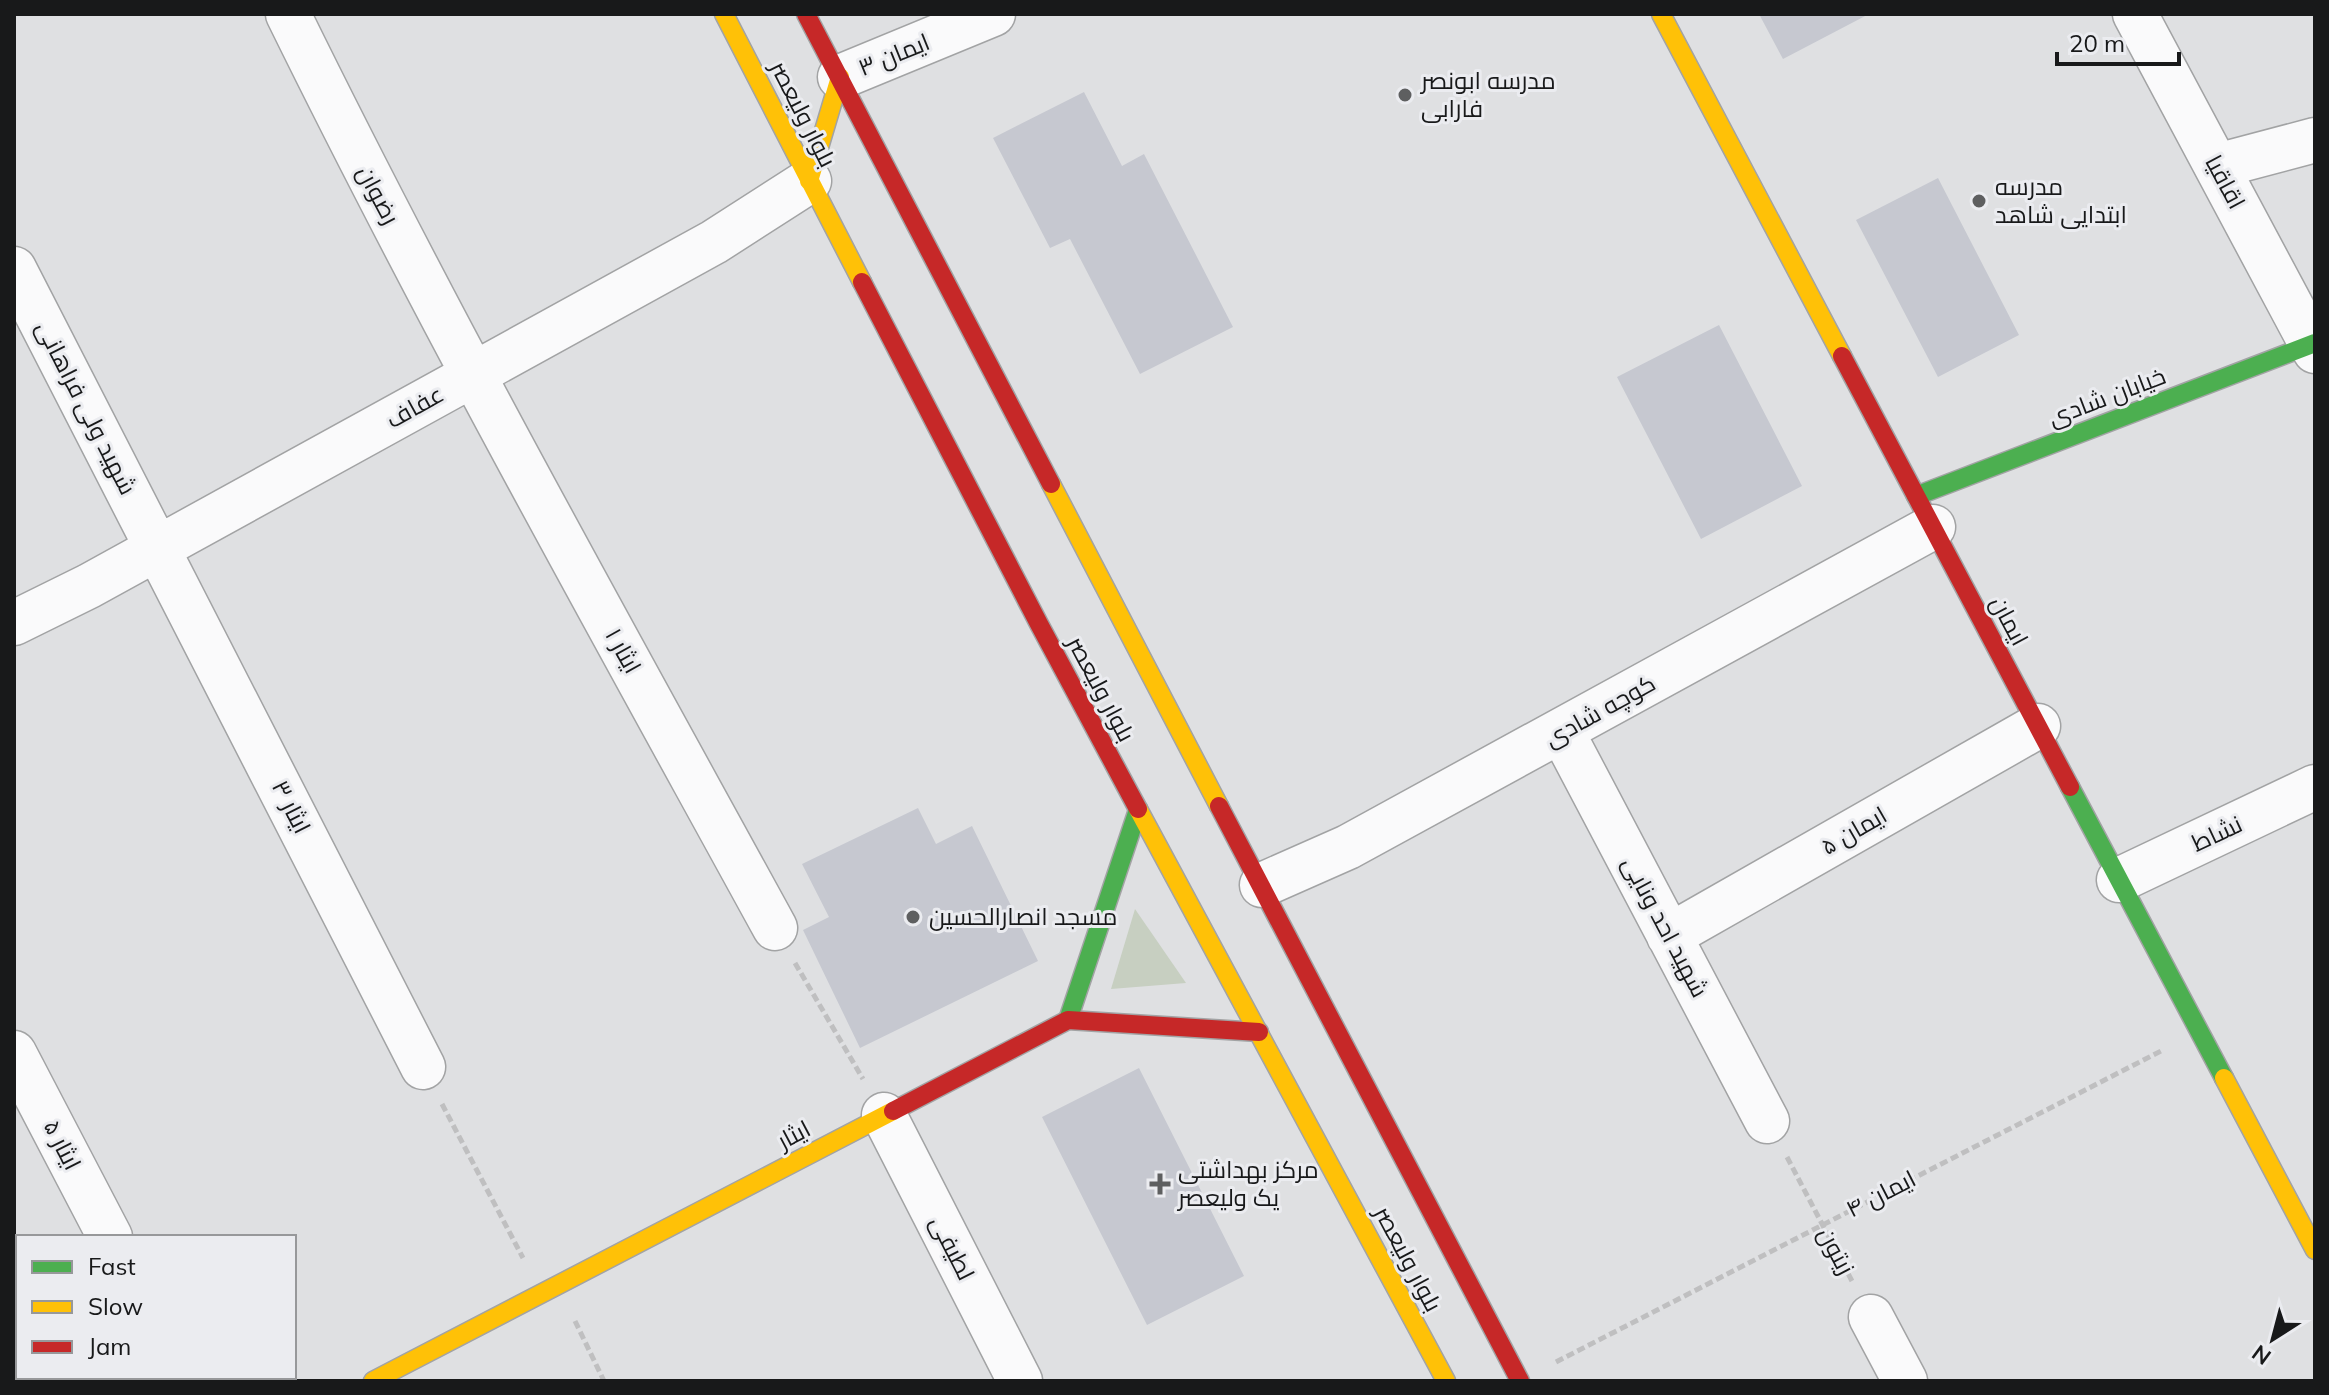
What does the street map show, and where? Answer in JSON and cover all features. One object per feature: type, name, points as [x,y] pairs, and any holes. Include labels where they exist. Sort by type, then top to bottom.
[{"type":"main road","name":"بلوار ولیعصر","points":[[724,14],[1138,810],[1446,1381]]},
{"type":"main road","name":"بلوار ولیعصر","points":[[806,14],[1520,1381]]},
{"type":"main road","name":"ایمان","points":[[1661,14],[2315,1250]]},
{"type":"main road","points":[[809,181],[840,77]]},
{"type":"main road","name":"خیابان شادی","points":[[1925,512],[2314,346]]},
{"type":"main road","points":[[1138,810],[1068,1020],[1259,1032]]},
{"type":"main road","name":"ایثار","points":[[373,1381],[1068,1020]]},
{"type":"street","name":"رضوان","points":[[288,14],[354,149],[472,375]]},
{"type":"street","name":"ایمان ۳","points":[[840,77],[993,14]]},
{"type":"street","name":"اقاقیا","points":[[2135,14],[2314,346]]},
{"type":"street","points":[[2217,166],[2315,140]]},
{"type":"street","name":"عفاف","points":[[14,623],[159,547],[714,242],[809,181]]},
{"type":"street","name":"شهید ولی فراهانی","points":[[14,269],[159,547]]},
{"type":"street","name":"ایثار ۱","points":[[472,375],[775,928]]},
{"type":"street","name":"کوچه شادی","points":[[1262,885],[1348,847],[1562,732],[1925,512]]},
{"type":"street","name":"ایثار ۳","points":[[159,547],[423,1067]]},
{"type":"street","name":"ایمان ۵","points":[[1669,936],[2038,726]]},
{"type":"street","name":"شهید احد ونایی","points":[[1562,732],[1767,1121]]},
{"type":"street","name":"نشاط","points":[[2119,880],[2315,787]]},
{"type":"street","name":"ایثار ۵","points":[[14,1053],[109,1235]]},
{"type":"street","name":"لطیفی","points":[[884,1115],[1020,1381]]},
{"type":"street","points":[[1871,1317],[1905,1381]]},
{"type":"path","points":[[775,928],[884,1115]]},
{"type":"path","name":"ایمان ۴","points":[[1520,1381],[2199,1031]]},
{"type":"path","points":[[423,1067],[604,1381]]},
{"type":"path","name":"زیتون","points":[[1767,1121],[1871,1317]]},
{"type":"shaded area","points":[[1135,909],[1186,983],[1111,989]]},
{"type":"building","points":[[1759,14],[1869,14],[1783,59]]},
{"type":"building","points":[[1084,92],[1122,166],[1144,154],[1233,327],[1140,374],[1070,239],[1050,248],[993,138]]},
{"type":"building","points":[[1938,178],[2019,335],[1938,377],[1856,220]]},
{"type":"building","points":[[1719,325],[1802,486],[1701,539],[1617,377]]},
{"type":"building","points":[[918,808],[936,844],[972,826],[1038,961],[860,1048],[803,930],[829,917],[802,864]]},
{"type":"building","points":[[1139,1068],[1244,1276],[1147,1325],[1042,1117]]},
{"type":"traffic: fast","points":[[1916,496],[2315,343]]},
{"type":"traffic: fast","points":[[2070,787],[2224,1078]]},
{"type":"traffic: fast","points":[[1068,1020],[1138,810]]},
{"type":"traffic: slow","points":[[724,14],[862,282]]},
{"type":"traffic: slow","points":[[1661,14],[1842,356]]},
{"type":"traffic: slow","points":[[809,181],[840,77]]},
{"type":"traffic: slow","points":[[1051,484],[1219,806]]},
{"type":"traffic: slow","points":[[1138,809],[1446,1381]]},
{"type":"traffic: slow","points":[[2224,1078],[2315,1250]]},
{"type":"traffic: slow","points":[[373,1381],[893,1111]]},
{"type":"traffic: jam","points":[[806,14],[1051,484]]},
{"type":"traffic: jam","points":[[862,282],[1138,809]]},
{"type":"traffic: jam","points":[[1842,356],[2070,787]]},
{"type":"traffic: jam","points":[[1219,806],[1520,1381]]},
{"type":"traffic: jam","points":[[893,1111],[1068,1020],[1259,1032]]},
{"type":"place","name":"مدرسه ابونصر فارابی","points":[[1405,95]]},
{"type":"place","name":"مدرسه ابتدایی شاهد","points":[[1979,201]]},
{"type":"place","name":"مسجد انصارالحسین","points":[[913,917]]},
{"type":"place","name":"مرکز بهداشتی یک ولیعصر","points":[[1160,1184]]}]
